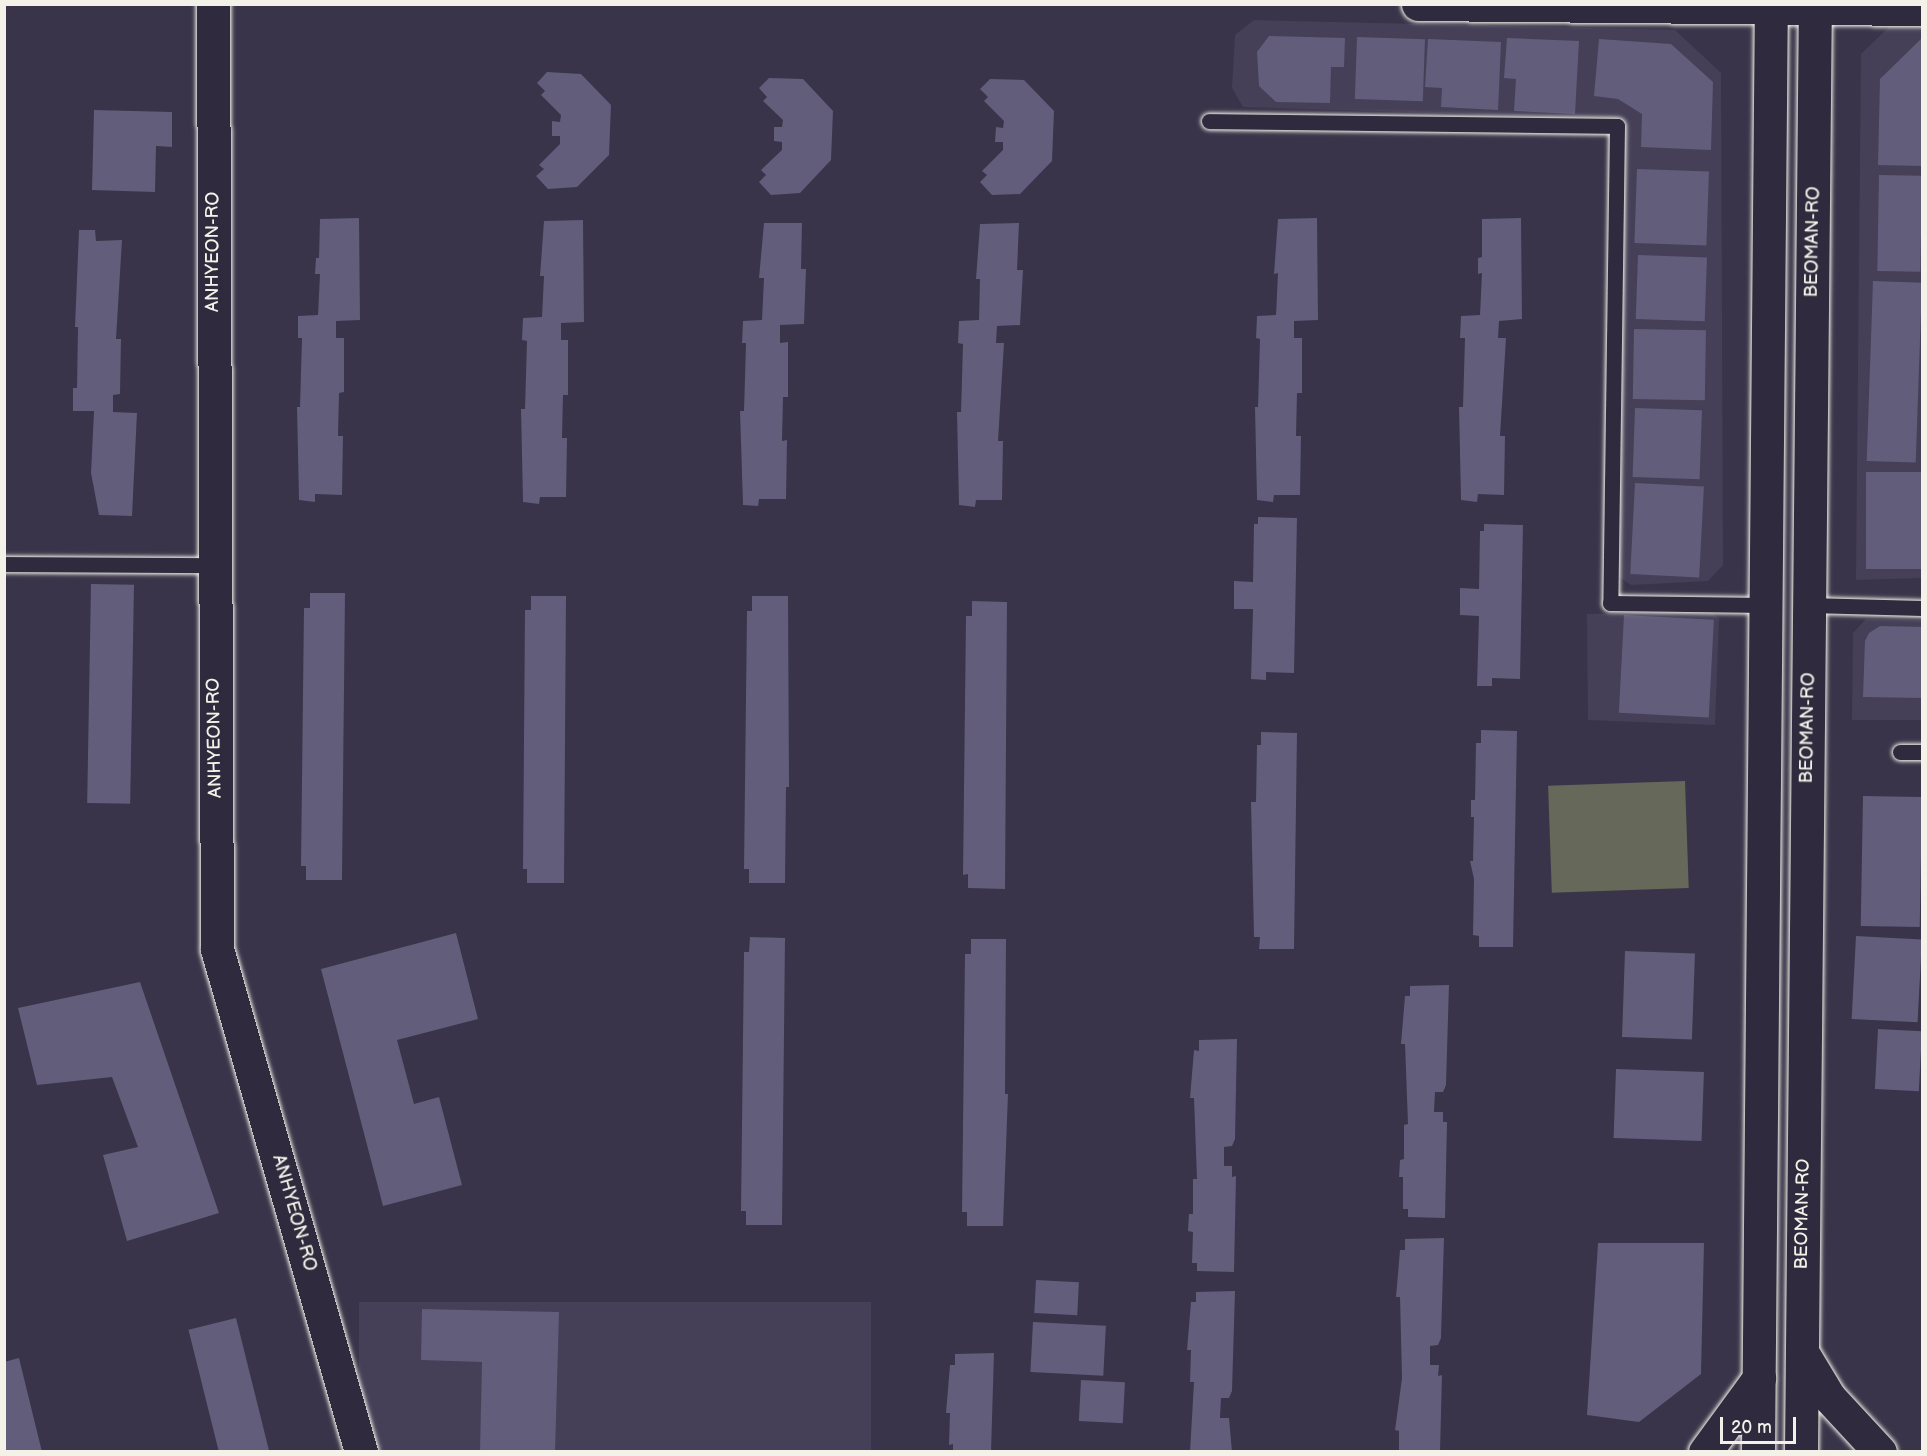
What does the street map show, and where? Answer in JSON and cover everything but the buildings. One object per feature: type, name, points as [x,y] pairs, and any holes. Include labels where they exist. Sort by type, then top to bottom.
[{"type":"main road","name":"ANHYEON-RO","points":[[213,4],[217,949],[362,1452]]},
{"type":"main road","points":[[1418,4],[1815,6],[1923,9]]},
{"type":"main road","points":[[1758,1452],[1771,6]]},
{"type":"main road","name":"BEOMAN-RO","points":[[1801,1452],[1815,6]]},
{"type":"main road","points":[[1802,1352],[1829,1396],[1880,1452]]},
{"type":"main road","points":[[1705,1452],[1758,1378]]},
{"type":"lane","points":[[1209,121],[1617,126],[1610,603],[1766,604]]},
{"type":"lane","points":[[4,564],[214,565]]},
{"type":"lane","points":[[1809,605],[1923,608]]},
{"type":"lane","points":[[1900,752],[1923,752]]},
{"type":"shaded area","points":[[1254,20],[1675,30],[1721,73],[1723,565],[1708,581],[1631,585],[1618,576],[1625,126],[1614,118],[1243,107],[1232,88],[1235,35]]},
{"type":"shaded area","points":[[1890,26],[1922,27],[1922,578],[1856,580],[1861,54]]},
{"type":"shaded area","points":[[1710,611],[1719,618],[1715,725],[1588,720],[1587,614]]},
{"type":"shaded area","points":[[1866,619],[1922,620],[1922,720],[1852,720],[1853,633]]},
{"type":"shaded area","points":[[359,1302],[871,1302],[871,1452],[359,1452]]},
{"type":"green space","points":[[1685,781],[1689,888],[1552,893],[1548,786]]}]
